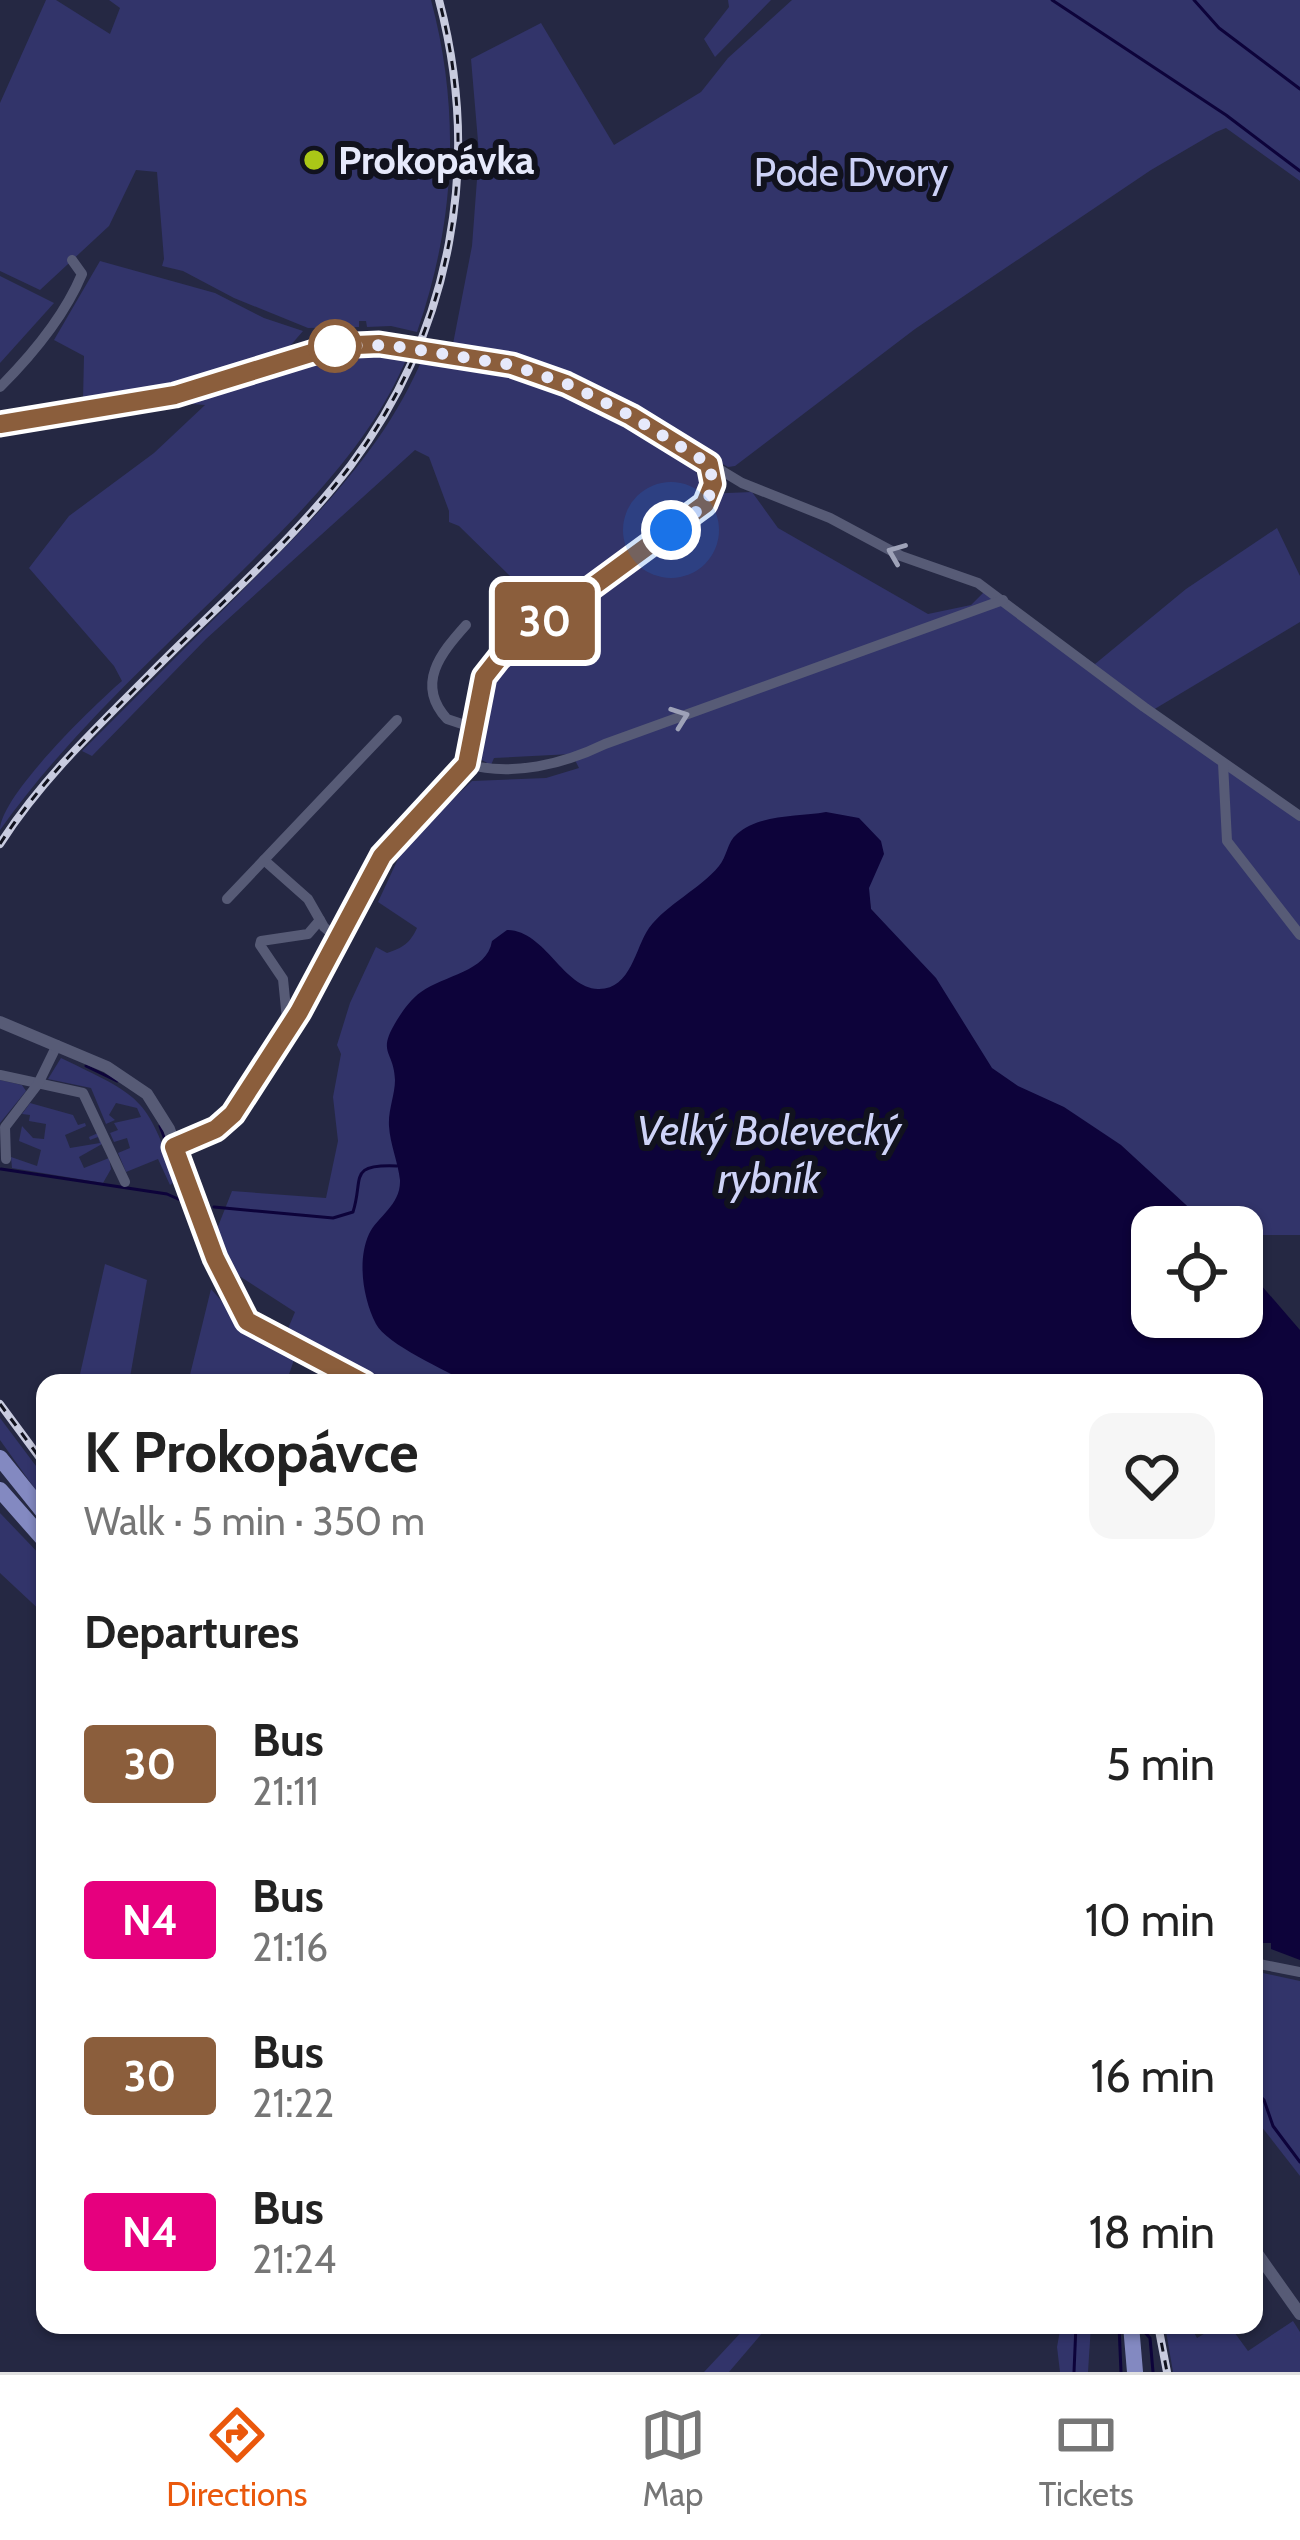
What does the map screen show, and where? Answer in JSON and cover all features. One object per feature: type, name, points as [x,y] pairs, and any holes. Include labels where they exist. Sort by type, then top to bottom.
[{"type":"main road","points":[[0,1458],[36,1503]]},
{"type":"main road","points":[[0,1490],[36,1531]]},
{"type":"main road","points":[[1132,2334],[1136,2372]]},
{"type":"street","points":[[0,386],[45,337],[72,297],[82,274],[72,260]]},
{"type":"street","points":[[0,424],[175,395],[334,346],[388,345],[512,365],[573,386],[742,483],[830,518],[878,546],[978,583],[1300,816]]},
{"type":"street","points":[[174,1147],[216,1129],[233,1114],[311,990],[382,856],[467,764],[484,677],[491,667],[705,504],[713,484],[709,464]]},
{"type":"street","points":[[467,764],[485,769],[572,760],[1003,600]]},
{"type":"street","points":[[466,625],[434,667],[432,688],[447,719],[474,728]]},
{"type":"street","points":[[227,899],[397,720]]},
{"type":"street","points":[[1223,763],[1227,841],[1300,935]]},
{"type":"street","points":[[264,860],[308,899],[338,939]]},
{"type":"street","points":[[288,1029],[283,979],[260,946],[261,940],[312,932],[320,920]]},
{"type":"street","points":[[283,979],[311,990]]},
{"type":"street","points":[[0,1022],[107,1067],[146,1094],[169,1129],[215,1258],[247,1321],[347,1374]]},
{"type":"street","points":[[5,1159],[5,1127],[38,1084],[56,1045]]},
{"type":"street","points":[[0,1075],[86,1096],[125,1182]]},
{"type":"street","points":[[1263,1965],[1300,1972]]},
{"type":"street","points":[[1263,2262],[1300,2314]]},
{"type":"green space","points":[[46,0],[56,0],[110,34],[120,8],[109,0],[431,0],[447,84],[449,167],[439,250],[417,332],[367,327],[366,321],[359,321],[359,327],[308,328],[183,271],[162,266],[157,172],[136,170],[109,226],[40,290],[0,271],[0,103]]},
{"type":"green space","points":[[728,0],[771,0],[715,57],[704,39],[729,7]]},
{"type":"green space","name":"Pode Dvory","points":[[792,0],[1300,0],[1300,181],[1226,128],[1216,132],[1151,170],[915,329],[735,466],[728,467],[572,381],[513,360],[452,349],[472,246],[479,153],[471,59],[541,23],[614,145],[701,92],[728,58]]},
{"type":"green space","points":[[100,261],[215,293],[303,331],[284,353],[205,379],[83,401],[84,356],[54,340]]},
{"type":"green space","points":[[0,276],[54,303],[0,363]]},
{"type":"green space","points":[[356,350],[408,355],[359,441],[296,516],[87,725],[0,830],[4,815],[31,774],[122,681],[29,568],[69,516],[154,453],[205,405],[180,403]]},
{"type":"green space","points":[[423,357],[506,370],[548,384],[694,465],[703,494],[752,492],[778,528],[928,614],[971,605],[984,592],[1095,664],[1186,589],[1277,528],[1300,576],[1300,622],[1153,710],[1300,816],[1300,1235],[1263,1235],[1263,1206],[1186,1206],[1003,1078],[986,1102],[885,925],[871,909],[869,897],[578,1374],[369,1374],[287,1331],[295,1312],[233,1272],[217,1229],[232,1191],[326,1198],[338,1141],[333,1097],[341,1054],[337,1045],[350,1003],[376,947],[387,953],[397,949],[417,928],[378,902],[404,846],[472,781],[546,778],[579,768],[572,754],[494,758],[491,765],[480,759],[490,699],[502,664],[558,623],[459,526],[449,522],[429,457],[415,450],[206,639],[92,756],[82,751],[292,541],[387,424]]},
{"type":"green space","points":[[61,1058],[137,1102],[157,1131],[176,1181],[170,1185],[158,1159],[126,1172],[118,1153],[130,1148],[127,1138],[114,1142],[110,1133],[118,1130],[114,1123],[141,1117],[137,1108],[116,1103],[109,1115],[115,1120],[106,1124],[91,1088],[48,1079]]},
{"type":"green space","points":[[0,1080],[22,1085],[26,1091],[0,1123]]},
{"type":"green space","points":[[30,1103],[73,1115],[78,1125],[85,1123],[65,1135],[70,1148],[100,1143],[98,1137],[89,1137],[98,1133],[102,1144],[79,1157],[84,1168],[109,1158],[111,1169],[103,1183],[12,1168],[11,1157],[37,1166],[41,1150],[19,1141],[22,1126],[33,1138],[44,1139],[46,1124],[29,1121],[30,1115],[22,1114]]},
{"type":"green space","points":[[105,1264],[147,1280],[131,1374],[80,1374]]},
{"type":"green space","points":[[211,1289],[263,1341],[295,1357],[289,1374],[190,1374]]},
{"type":"green space","points":[[0,1418],[36,1466],[36,1490],[0,1440]]},
{"type":"green space","points":[[0,1513],[36,1551],[36,1607],[0,1573]]},
{"type":"green space","points":[[1263,1973],[1300,1981],[1300,2176],[1263,2129]]},
{"type":"green space","points":[[1293,2321],[1300,2332],[1300,2372],[1173,2372],[1167,2334],[1195,2334],[1197,2338],[1236,2334],[1248,2351]]},
{"type":"green space","points":[[740,2334],[761,2334],[729,2372],[704,2372]]},
{"type":"green space","points":[[1059,2334],[1090,2334],[1088,2372],[1060,2372]]},
{"type":"water","name":"Velký Bolevecký rybník","points":[[826,812],[859,818],[881,841],[884,854],[869,888],[871,909],[936,978],[992,1068],[1121,1145],[1187,1206],[1131,1206],[1131,1338],[1263,1338],[1263,1287],[1300,1330],[1300,1960],[1263,1943],[1263,1374],[451,1374],[392,1340],[371,1314],[363,1279],[365,1244],[397,1196],[400,1180],[389,1126],[395,1080],[388,1040],[411,1001],[482,960],[492,941],[507,930],[532,939],[586,986],[598,989],[618,983],[649,928],[711,875],[731,841],[746,828],[767,820]]},
{"type":"waterway","points":[[1052,0],[1226,115],[1300,171]]},
{"type":"waterway","points":[[1194,0],[1219,28],[1300,89]]},
{"type":"waterway","points":[[86,1066],[117,1081]]},
{"type":"waterway","points":[[160,1126],[188,1201]]},
{"type":"waterway","points":[[214,1207],[333,1218],[353,1212],[364,1171],[397,1166]]},
{"type":"waterway","points":[[1,1169],[167,1194],[189,1204]]},
{"type":"waterway","points":[[1263,2099],[1273,2126],[1300,2162]]},
{"type":"waterway","points":[[1074,2372],[1076,2334]]},
{"type":"waterway","points":[[1119,2334],[1121,2372]]},
{"type":"waterway","points":[[1146,2334],[1153,2372]]},
{"type":"railway","points":[[0,844],[70,755],[305,520],[386,413],[435,301],[457,183],[458,122],[439,0]]},
{"type":"railway","points":[[0,1404],[36,1453]]},
{"type":"railway","points":[[1160,2334],[1167,2372]]},
{"type":"bus line","name":"30","points":[[0,424],[175,395],[334,346],[379,344],[512,365],[566,384],[631,416],[709,464],[713,484],[705,504],[491,667],[484,677],[467,764],[382,856],[299,1012],[233,1114],[216,1129],[174,1147],[215,1258],[247,1321],[346,1374]]},
{"type":"place","name":"Prokopávka","points":[[314,160]]},
{"type":"route","points":[[335,346],[388,345],[512,365],[573,386],[631,416],[709,464],[713,484],[709,499],[671,530]]}]
